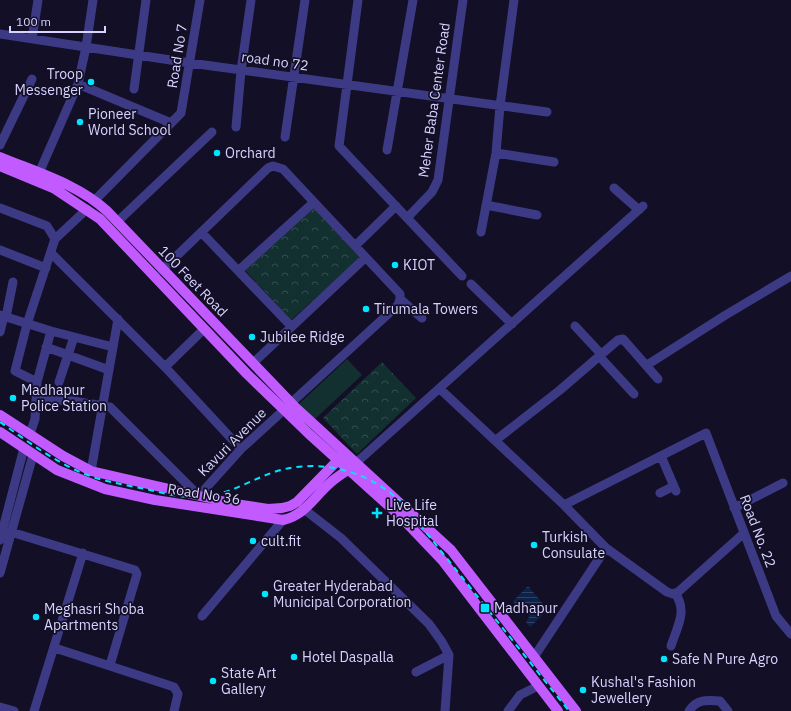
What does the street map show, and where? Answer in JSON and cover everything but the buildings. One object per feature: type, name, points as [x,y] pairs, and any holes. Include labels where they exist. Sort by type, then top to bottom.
[{"type":"main road","name":"100 Feet Road","points":[[0,157],[39,173],[95,200],[117,222],[146,260],[204,329],[353,466]]},
{"type":"main road","name":"100 Feet Road","points":[[0,166],[55,189],[87,209],[146,260],[162,270],[253,363],[288,406]]},
{"type":"main road","name":"Road No 36","points":[[0,415],[63,456],[92,471],[235,504],[268,509],[286,507],[297,502],[342,456]]},
{"type":"main road","name":"Road No 36","points":[[0,432],[57,470],[82,481],[123,493],[196,507],[283,520]]},
{"type":"main road","points":[[283,520],[296,516],[305,510],[327,485],[353,466]]},
{"type":"main road","points":[[353,466],[452,550],[576,711]]},
{"type":"main road","points":[[353,466],[442,560],[558,711]]},
{"type":"main road","points":[[123,493],[127,480]]},
{"type":"street","points":[[32,39],[38,0]]},
{"type":"street","points":[[39,173],[78,84],[86,47],[93,0]]},
{"type":"street","points":[[134,89],[146,0]]},
{"type":"street","name":"Road No 7","points":[[95,200],[182,110],[200,0]]},
{"type":"street","points":[[236,127],[241,71],[252,0]]},
{"type":"street","points":[[285,137],[305,0]]},
{"type":"street","points":[[358,0],[339,146],[462,276]]},
{"type":"street","points":[[387,150],[413,0]]},
{"type":"street","name":"Meher Baba Center Road","points":[[407,218],[436,187],[462,0]]},
{"type":"street","points":[[481,232],[496,152],[500,106],[514,0]]},
{"type":"street","name":"road no 72","points":[[0,34],[241,71],[547,112]]},
{"type":"street","points":[[0,145],[32,79]]},
{"type":"street","points":[[78,84],[171,123]]},
{"type":"street","points":[[117,222],[212,132]]},
{"type":"street","points":[[496,152],[554,162]]},
{"type":"street","points":[[162,270],[268,168],[273,166],[283,169],[400,294],[400,299],[422,318]]},
{"type":"street","points":[[353,466],[641,208],[614,188]]},
{"type":"street","points":[[238,270],[314,202]]},
{"type":"street","points":[[355,246],[396,206]]},
{"type":"street","points":[[486,206],[537,215]]},
{"type":"street","points":[[0,208],[47,226],[55,239]]},
{"type":"street","points":[[37,382],[15,371],[27,324],[55,239],[87,209]]},
{"type":"street","points":[[202,233],[291,326]]},
{"type":"street","points":[[0,250],[46,268]]},
{"type":"street","points":[[51,253],[165,367],[241,449]]},
{"type":"street","points":[[253,363],[365,258]]},
{"type":"street","points":[[647,365],[791,276]]},
{"type":"street","points":[[0,332],[13,282]]},
{"type":"street","points":[[471,284],[512,324]]},
{"type":"street","name":"Kavuri Avenue","points":[[200,495],[241,449],[398,305],[400,299]]},
{"type":"street","points":[[3,316],[51,331],[113,347]]},
{"type":"street","points":[[92,471],[118,319]]},
{"type":"street","points":[[575,326],[634,394]]},
{"type":"street","points":[[165,367],[204,329]]},
{"type":"street","points":[[30,434],[35,419],[37,382],[51,331]]},
{"type":"street","points":[[59,382],[74,337]]},
{"type":"street","points":[[496,440],[560,390],[618,340],[623,339],[658,379]]},
{"type":"street","points":[[46,347],[109,370]]},
{"type":"street","points":[[440,389],[564,505],[606,548],[668,592],[675,593],[680,600],[682,612],[671,646]]},
{"type":"street","points":[[36,400],[72,401],[103,405],[115,410],[200,495]]},
{"type":"street","name":"Road No. 22","points":[[661,456],[706,433],[776,616],[791,634]]},
{"type":"street","points":[[0,573],[12,532],[23,474],[24,448]]},
{"type":"street","points":[[0,540],[23,474],[33,455]]},
{"type":"street","points":[[564,505],[661,456],[675,488],[660,493]]},
{"type":"street","points":[[734,508],[783,483]]},
{"type":"street","points":[[305,510],[341,538],[429,624],[449,655],[445,711]]},
{"type":"street","points":[[202,616],[283,520]]},
{"type":"street","points":[[12,532],[133,568],[137,574],[110,665]]},
{"type":"street","points":[[675,593],[744,533]]},
{"type":"street","points":[[534,657],[606,548]]},
{"type":"street","points":[[34,711],[55,648],[83,553]]},
{"type":"street","points":[[55,648],[174,687],[178,694],[174,711]]},
{"type":"street","points":[[416,672],[449,655]]},
{"type":"street","points":[[508,711],[520,694],[538,686]]},
{"type":"street","points":[[689,711],[697,702],[704,700],[720,701],[728,711]]},
{"type":"street","points":[[0,707],[14,711]]},
{"type":"green space","points":[[313,207],[360,258],[291,320],[244,269]]},
{"type":"green space","points":[[347,359],[362,375],[314,420],[299,404]]},
{"type":"green space","points":[[382,362],[416,398],[357,454],[323,418]]},
{"type":"water","points":[[528,586],[548,610],[530,627],[526,622],[529,617],[527,609],[521,605],[515,604],[513,601]]},
{"type":"railway","points":[[0,422],[46,454],[70,468],[96,478],[176,496],[205,497],[215,495],[274,472],[310,466],[344,470],[377,484],[392,494],[405,506],[569,711]]},
{"type":"place","name":"Troop Messenger","points":[[91,82]]},
{"type":"place","name":"Pioneer World School","points":[[80,122]]},
{"type":"place","name":"Orchard","points":[[217,153]]},
{"type":"place","name":"KIOT","points":[[395,265]]},
{"type":"place","name":"Tirumala Towers","points":[[366,309]]},
{"type":"place","name":"Jubilee Ridge","points":[[252,337]]},
{"type":"place","name":"Madhapur Police Station","points":[[13,398]]},
{"type":"place","name":"Live Life Hospital","points":[[377,513]]},
{"type":"place","name":"cult.fit","points":[[253,541]]},
{"type":"place","name":"Turkish Consulate","points":[[534,545]]},
{"type":"place","name":"Greater Hyderabad Municipal Corporation","points":[[265,594]]},
{"type":"place","name":"Madhapur","points":[[485,608]]},
{"type":"place","name":"Meghasri Shoba Apartments","points":[[36,617]]},
{"type":"place","name":"Hotel Daspalla","points":[[294,657]]},
{"type":"place","name":"Safe N Pure Agro","points":[[664,659]]},
{"type":"place","name":"State Art Gallery","points":[[213,681]]},
{"type":"place","name":"Kushal's Fashion Jewellery","points":[[583,690]]}]
